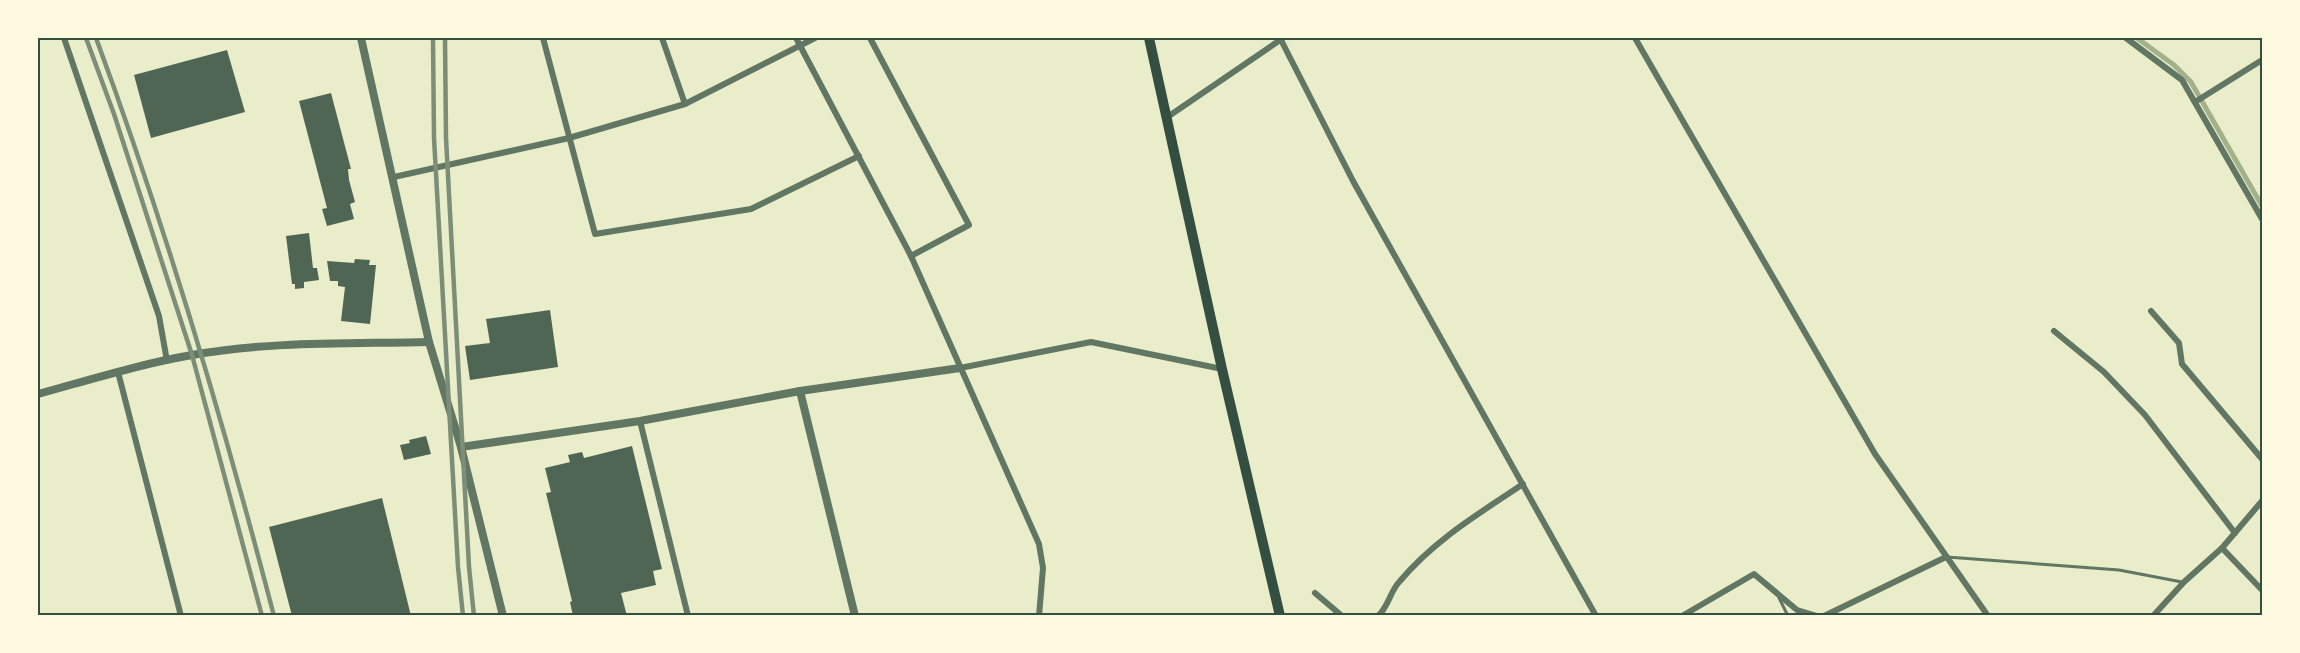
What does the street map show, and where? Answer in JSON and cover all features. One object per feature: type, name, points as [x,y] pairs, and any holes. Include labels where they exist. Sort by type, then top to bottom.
[{"type":"highway","points":[[1149,38],[1222,369],[1280,615]]},
{"type":"street","points":[[64,38],[159,316],[166,361]]},
{"type":"street","points":[[361,38],[394,177],[429,342],[461,447],[503,615]]},
{"type":"street","points":[[543,38],[595,234],[751,209],[859,156]]},
{"type":"street","points":[[662,38],[685,104]]},
{"type":"street","points":[[796,38],[911,256],[1039,544],[1043,568],[1039,615]]},
{"type":"street","points":[[394,177],[569,138],[685,104],[815,38]]},
{"type":"street","points":[[870,38],[969,225],[911,256]]},
{"type":"street","points":[[1166,118],[1281,38],[1353,181],[1596,615]]},
{"type":"street","points":[[1635,38],[1875,454],[1988,615]]},
{"type":"street","points":[[2126,38],[2182,80],[2262,219]]},
{"type":"street","points":[[2195,102],[2262,60]]},
{"type":"street","points":[[2151,310],[2180,343],[2182,364],[2262,459]]},
{"type":"street","points":[[2054,332],[2104,372],[2145,415],[2235,533]]},
{"type":"street","points":[[38,394],[192,355],[267,346],[429,342]]},
{"type":"street","points":[[461,447],[640,421],[800,391],[960,368],[1091,342],[1222,369]]},
{"type":"street","points":[[118,372],[181,615]]},
{"type":"street","points":[[800,391],[855,615]]},
{"type":"street","points":[[640,421],[688,615]]},
{"type":"street","points":[[1378,615],[1384,610],[1398,582],[1443,538],[1523,484]]},
{"type":"street","points":[[2153,615],[2184,582],[2222,548],[2262,501]]},
{"type":"street","points":[[2222,548],[2262,590]]},
{"type":"street","points":[[1824,615],[1946,557]]},
{"type":"street","points":[[1682,615],[1754,574],[1797,610],[1817,615]]},
{"type":"street","points":[[1315,593],[1342,615]]},
{"type":"lane","points":[[1946,557],[2119,570],[2184,582]]},
{"type":"lane","points":[[1777,594],[1788,615]]},
{"type":"building","points":[[227,50],[245,112],[151,138],[134,75]]},
{"type":"building","points":[[331,93],[351,169],[348,169],[349,180],[355,202],[350,204],[354,219],[327,226],[322,209],[327,208],[299,101]]},
{"type":"building","points":[[309,233],[313,268],[317,268],[319,280],[304,282],[304,288],[295,289],[295,284],[292,284],[286,236]]},
{"type":"building","points":[[355,259],[370,260],[369,265],[376,265],[370,324],[341,321],[345,287],[338,286],[338,281],[330,281],[327,261],[354,263]]},
{"type":"building","points":[[550,310],[558,367],[470,380],[465,346],[490,343],[486,319]]},
{"type":"building","points":[[426,436],[431,454],[404,460],[400,445]]},
{"type":"building","points":[[632,446],[662,569],[653,571],[656,585],[621,593],[627,616],[573,616],[570,602],[572,601],[546,493],[551,492],[545,468],[570,462],[568,455],[582,452],[584,458]]},
{"type":"building","points":[[382,498],[411,616],[292,616],[269,527]]},
{"type":"waterway","points":[[2137,38],[2174,65],[2191,82],[2262,206]]},
{"type":"railway","points":[[86,38],[114,114],[192,355],[262,616]]},
{"type":"railway","points":[[96,38],[170,252],[235,470],[274,616]]},
{"type":"railway","points":[[433,38],[434,138],[458,567],[463,616]]},
{"type":"railway","points":[[445,38],[446,138],[469,567],[474,616]]}]
